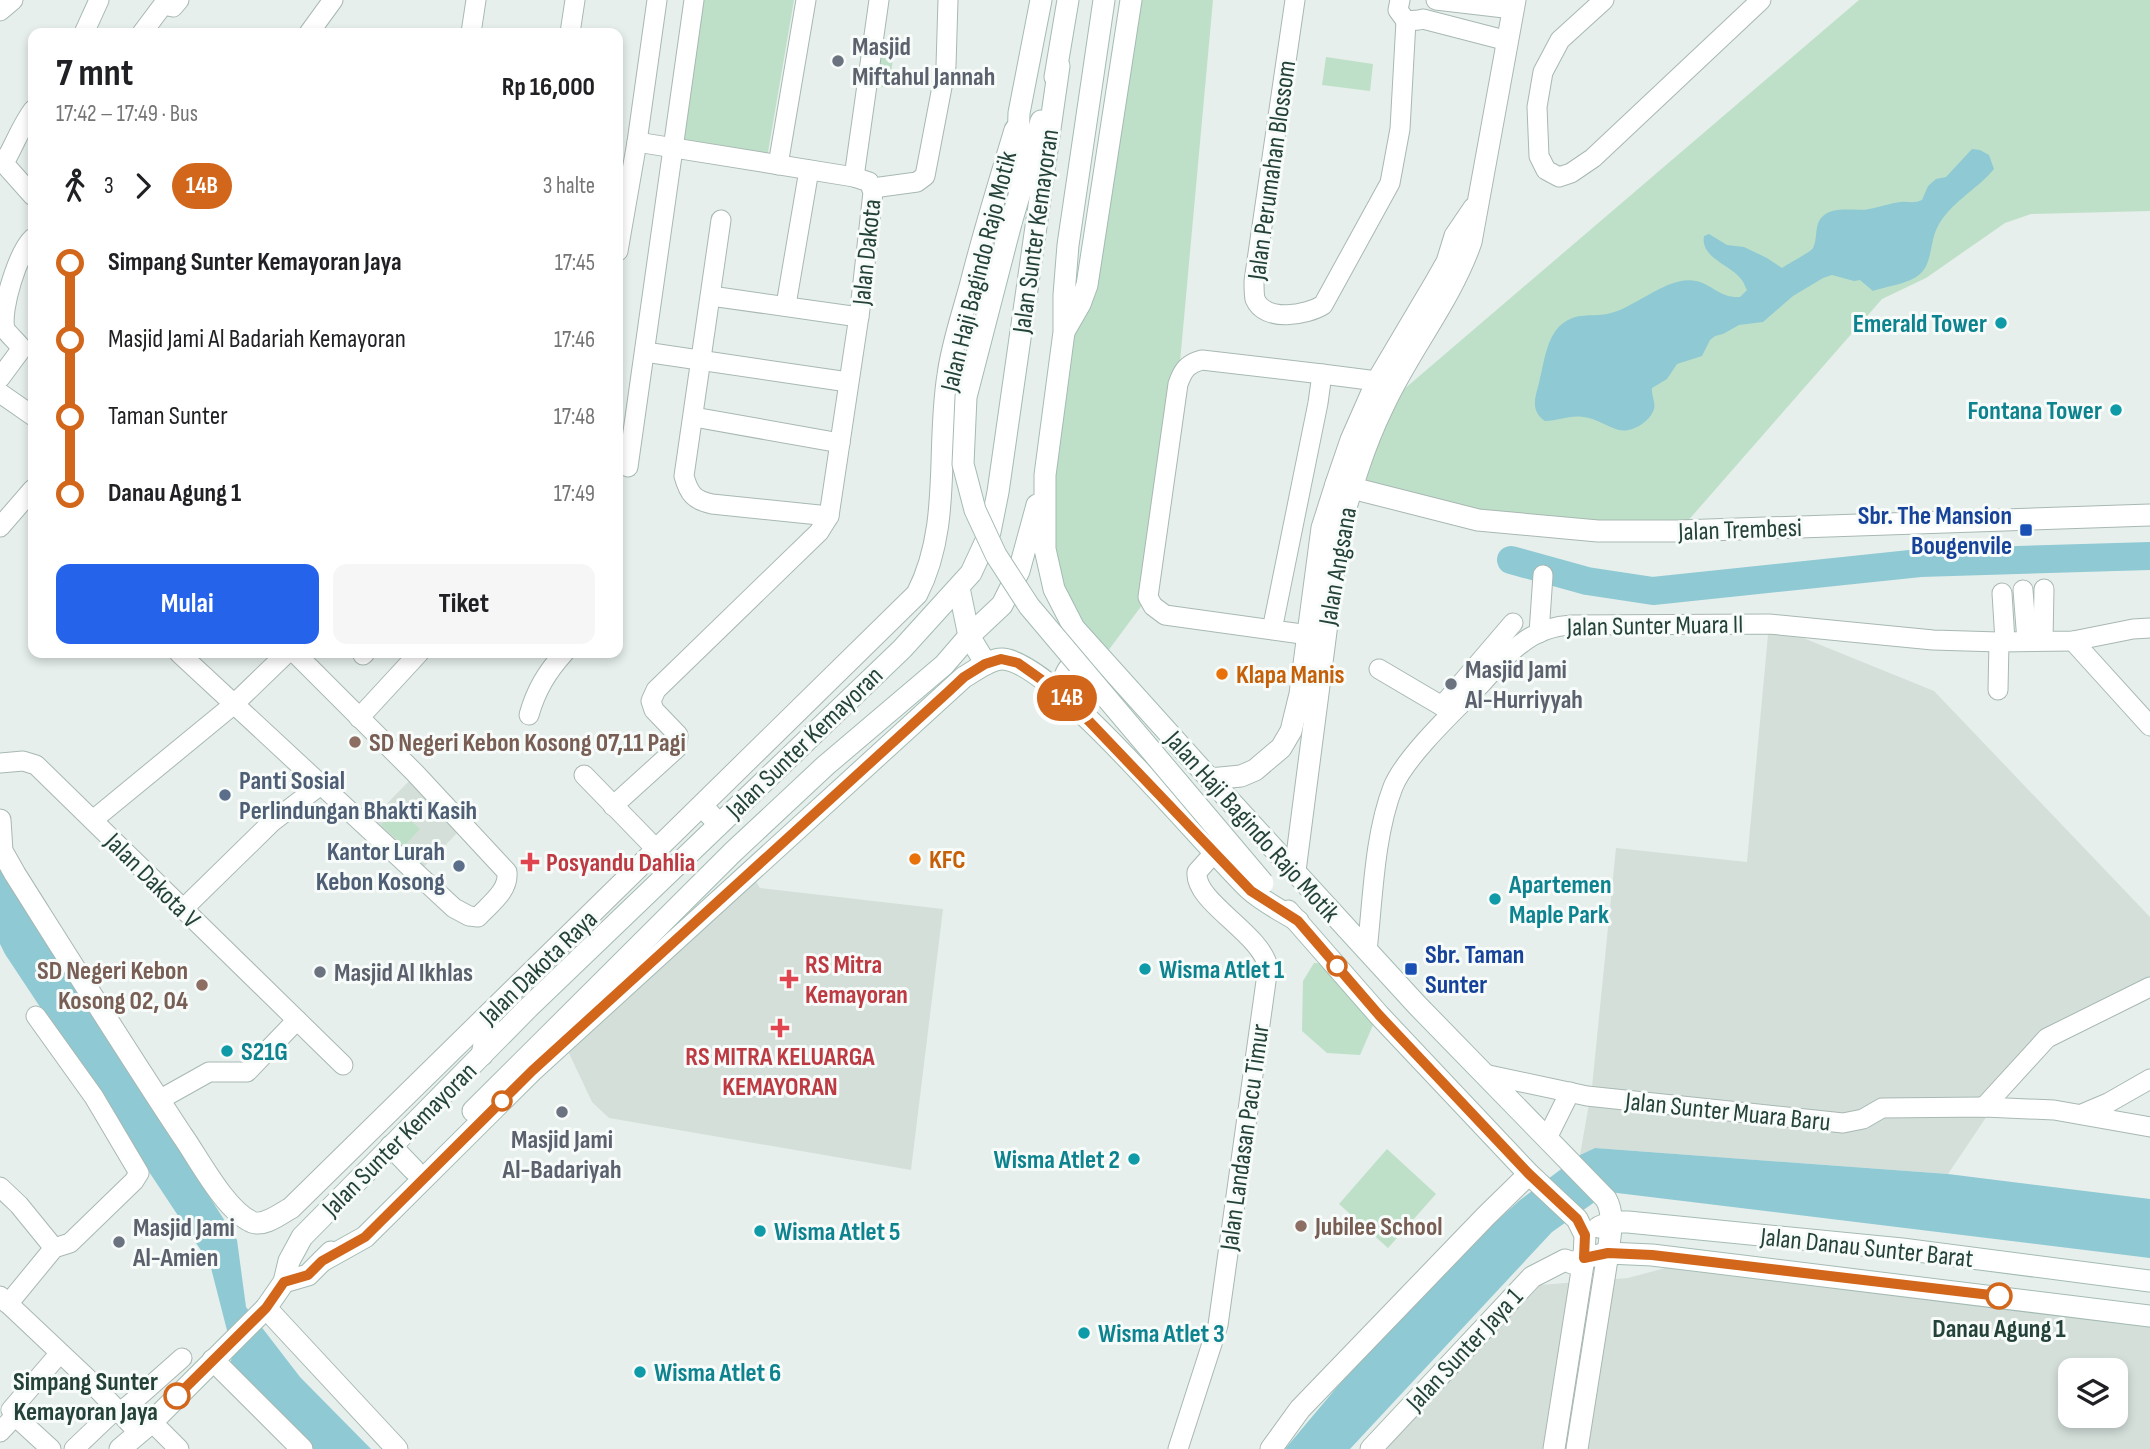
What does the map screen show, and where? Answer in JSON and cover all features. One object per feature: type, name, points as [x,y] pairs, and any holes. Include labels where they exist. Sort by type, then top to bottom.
[{"type":"main road","name":"Jalan Haji Bagindo Rajo Motik","points":[[916,594],[934,551],[938,530],[943,407],[948,372],[978,254],[1019,113],[1041,0]]},
{"type":"main road","name":"Jalan Haji Bagindo Rajo Motik","points":[[1068,0],[1059,66],[1018,195],[966,397],[963,464],[975,510],[996,555],[1029,606],[1263,883],[1379,1015],[1579,1224]]},
{"type":"main road","name":"Jalan Haji Bagindo Rajo Motik","points":[[1104,0],[1068,244],[1064,332],[1045,475],[1045,549],[1054,589],[1074,628],[1210,779],[1367,951],[1606,1199],[1611,1208],[1608,1253],[1577,1449]]},
{"type":"main road","name":"Jalan Haji Bagindo Rajo Motik","points":[[1064,332],[1087,285],[1131,0]]},
{"type":"main road","name":"Jalan Angsana","points":[[1210,779],[1241,776],[1255,770],[1287,740],[1295,721],[1322,528],[1382,408],[1462,268],[1471,242],[1514,5]]},
{"type":"main road","name":"Jalan Sunter Kemayoran","points":[[120,1449],[260,1313],[284,1282],[289,1261],[302,1237],[482,1055],[902,649],[971,573],[990,532],[998,492],[1059,66]]},
{"type":"main road","name":"Jalan Haji Bagindo Rajo Motik","points":[[1018,195],[1019,113]]},
{"type":"main road","name":"Jalan Angsana","points":[[1294,871],[1351,440],[1377,381],[1447,262],[1455,236],[1477,204]]},
{"type":"main road","name":"Jalan Sunter Kemayoran","points":[[284,1282],[308,1275],[414,1170],[527,1065],[733,852],[825,766],[944,665],[969,636],[1002,605],[1020,571],[1045,475]]},
{"type":"main road","name":"Jalan Trembesi","points":[[1344,486],[1478,520],[1598,531],[1679,531],[2150,515]]},
{"type":"main road","points":[[958,588],[969,636],[985,664]]},
{"type":"main road","name":"Jalan Dakota Raya","points":[[0,820],[2,850],[15,874],[159,1100],[228,1203],[250,1221],[265,1222],[291,1208],[916,594]]},
{"type":"main road","points":[[1066,697],[1063,682],[1069,668],[1088,657],[1102,659]]},
{"type":"main road","points":[[322,1261],[365,1237],[527,1065],[735,887],[964,677],[985,664],[1001,659],[1018,663],[1066,697],[1251,891],[1298,921]]},
{"type":"main road","points":[[898,704],[930,709]]},
{"type":"main road","points":[[802,743],[825,766]]},
{"type":"main road","points":[[702,806],[719,824]]},
{"type":"main road","points":[[733,852],[735,887]]},
{"type":"main road","points":[[482,1055],[490,1013]]},
{"type":"main road","points":[[391,1146],[414,1170]]},
{"type":"main road","points":[[1271,1449],[1300,1409],[1486,1216],[1534,1179]]},
{"type":"main road","name":"Jalan Danau Sunter Barat","points":[[1579,1224],[1628,1222],[1902,1249],[2150,1281]]},
{"type":"main road","points":[[1554,1449],[1579,1224]]},
{"type":"main road","name":"Jalan Danau Sunter Barat","points":[[1574,1259],[1608,1253],[1736,1264],[2150,1316]]},
{"type":"main road","name":"Jalan Sunter Jaya 1","points":[[1371,1449],[1532,1277],[1574,1259]]},
{"type":"main road","points":[[260,1313],[397,1449]]},
{"type":"main road","points":[[218,1356],[302,1449]]},
{"type":"street","points":[[0,11],[13,0]]},
{"type":"street","points":[[88,28],[99,0]]},
{"type":"street","points":[[146,28],[163,5],[173,7],[179,0]]},
{"type":"street","points":[[313,28],[333,0]]},
{"type":"street","points":[[472,28],[476,0]]},
{"type":"street","points":[[571,28],[575,0]]},
{"type":"street","points":[[623,222],[657,0]]},
{"type":"street","points":[[628,467],[694,0]]},
{"type":"street","points":[[778,165],[806,0]]},
{"type":"street","points":[[855,177],[879,0]]},
{"type":"street","points":[[873,188],[917,182],[925,176],[946,66],[948,0]]},
{"type":"street","name":"Jalan Perumahan Blossom","points":[[1295,0],[1254,281],[1255,298],[1261,306],[1272,313],[1282,315],[1314,311],[1323,305],[1390,183],[1418,13]]},
{"type":"street","points":[[1401,0],[1398,10],[1418,13],[1508,41]]},
{"type":"street","points":[[1436,0],[1514,5]]},
{"type":"street","points":[[1604,0],[1560,40],[1543,72],[1538,107],[1539,156],[1546,170],[1559,177],[1571,173],[1593,158],[1761,0]]},
{"type":"street","points":[[28,116],[17,143],[2,161],[28,191]]},
{"type":"street","name":"Jalan Dakota","points":[[614,806],[677,748],[678,735],[654,710],[651,701],[656,690],[819,532],[829,516],[859,317],[873,188],[866,180],[855,177],[637,142]]},
{"type":"street","points":[[786,305],[809,170]]},
{"type":"street","points":[[721,220],[684,476],[689,493],[698,501],[712,504],[829,516]]},
{"type":"street","points":[[0,378],[20,351],[20,346],[7,335],[3,312],[8,285],[18,259],[28,245]]},
{"type":"street","points":[[711,296],[859,317]]},
{"type":"street","points":[[7,335],[28,333]]},
{"type":"street","points":[[645,352],[848,382]]},
{"type":"street","points":[[1309,635],[1166,615],[1153,607],[1148,597],[1178,384],[1182,372],[1190,363],[1202,360],[1377,381]]},
{"type":"street","points":[[1272,630],[1322,374]]},
{"type":"street","points":[[0,393],[28,413]]},
{"type":"street","points":[[694,417],[840,443]]},
{"type":"street","points":[[0,527],[28,502]]},
{"type":"street","points":[[1539,633],[1543,575]]},
{"type":"street","points":[[2035,640],[2044,589]]},
{"type":"street","points":[[2023,590],[2035,640]]},
{"type":"street","points":[[1998,690],[2002,593]]},
{"type":"street","points":[[1379,669],[1448,709],[1513,623]]},
{"type":"street","name":"Jalan Sunter Muara II","points":[[1367,951],[1383,818],[1394,784],[1448,709],[1514,650],[1539,633],[1557,625],[1769,624],[1933,640],[2002,641],[2073,641],[2150,628]]},
{"type":"street","points":[[2073,641],[2119,695],[2150,726]]},
{"type":"street","points":[[184,658],[461,913],[478,917],[505,888],[508,881],[507,872],[300,658]]},
{"type":"street","points":[[93,820],[233,705],[282,658]]},
{"type":"street","points":[[359,718],[414,658]]},
{"type":"street","points":[[528,715],[548,670],[559,658]]},
{"type":"street","name":"Jalan Dakota V","points":[[0,763],[23,761],[36,765],[343,1065]]},
{"type":"street","points":[[584,775],[657,850]]},
{"type":"street","points":[[182,910],[272,822],[322,784]]},
{"type":"street","name":"Jalan Landasan Pacu Timur","points":[[1178,1449],[1218,1325],[1268,967],[1266,956],[1258,945],[1224,914],[1200,885],[1197,872],[1214,852]]},
{"type":"street","points":[[1984,1107],[2047,1038],[2150,987]]},
{"type":"street","points":[[36,1016],[94,1097],[139,1173],[70,1243],[54,1248],[4,1300],[116,1409],[179,1449]]},
{"type":"street","points":[[159,1100],[209,1072],[247,1072],[298,1020]]},
{"type":"street","name":"Jalan Sunter Muara Baru","points":[[1484,1074],[1570,1092],[1843,1123],[1863,1119],[1882,1108],[1984,1107]]},
{"type":"street","points":[[2080,1114],[2108,1103],[2150,1079]]},
{"type":"street","points":[[1554,1144],[1570,1092]]},
{"type":"street","points":[[1984,1107],[2054,1110],[2150,1127]]},
{"type":"street","points":[[0,1187],[19,1205],[54,1248]]},
{"type":"street","points":[[0,1432],[8,1409],[59,1354]]},
{"type":"street","points":[[116,1409],[122,1410],[129,1405],[182,1358]]},
{"type":"street","points":[[8,1409],[51,1449]]},
{"type":"street","points":[[74,1449],[116,1409]]},
{"type":"shaded area","points":[[1769,624],[1934,691],[2150,917],[2150,982],[2040,1037],[1948,1174],[1595,1148],[1580,1155],[1592,1087],[1616,848],[1747,862]]},
{"type":"shaded area","points":[[411,779],[462,828],[421,870],[370,821]]},
{"type":"shaded area","name":"RS Mitra Kemayoran","points":[[754,878],[760,888],[943,909],[911,1170],[609,1118],[592,1102],[567,1049]]},
{"type":"shaded area","points":[[1669,1267],[2150,1323],[2150,1449],[1383,1449],[1540,1285],[1628,1278]]},
{"type":"green space","points":[[701,0],[794,0],[767,158],[677,143]]},
{"type":"green space","points":[[1130,0],[1213,0],[1178,384],[1148,597],[1102,659],[1074,628],[1045,549],[1064,332],[1087,285]]},
{"type":"green space","points":[[1859,0],[2150,0],[2150,211],[2031,214],[2005,223],[1926,278],[1882,299],[1679,531],[1598,531],[1352,488],[1382,408]]},
{"type":"green space","points":[[879,49],[894,51],[889,88],[874,86]]},
{"type":"green space","points":[[1326,57],[1373,64],[1370,91],[1322,85]]},
{"type":"green space","points":[[397,808],[420,829],[404,846],[381,825]]},
{"type":"green space","points":[[1314,963],[1331,964],[1377,1016],[1360,1055],[1327,1053],[1302,1031],[1303,981]]},
{"type":"green space","points":[[1387,1149],[1436,1194],[1388,1248],[1339,1204]]},
{"type":"water","points":[[1972,149],[1989,155],[1994,169],[1942,219],[1927,265],[1920,274],[1873,291],[1860,280],[1832,275],[1793,296],[1763,322],[1739,325],[1715,336],[1702,356],[1677,364],[1667,379],[1652,388],[1652,414],[1635,428],[1619,430],[1583,417],[1545,421],[1537,413],[1535,399],[1546,351],[1552,336],[1568,320],[1578,316],[1618,311],[1662,287],[1685,280],[1702,283],[1733,297],[1740,297],[1747,290],[1736,274],[1711,256],[1704,244],[1704,236],[1709,234],[1727,245],[1744,247],[1782,268],[1813,248],[1818,224],[1827,213],[1922,200],[1928,186],[1936,179],[1946,177]]},
{"type":"water","points":[[0,868],[237,1240],[246,1307],[300,1377],[371,1449],[308,1449],[230,1364],[244,1314],[230,1342],[210,1264],[5,954],[0,944]]},
{"type":"water","points":[[1595,1148],[1948,1174],[2150,1199],[2150,1258],[1609,1192],[1552,1232],[1350,1449],[1285,1449],[1348,1374],[1473,1242],[1520,1200],[1580,1155]]},
{"type":"waterway","points":[[1511,560],[1587,581],[1653,591],[1920,563],[2150,556]]},
{"type":"bus line","name":"14B","points":[[177,1396],[266,1308],[284,1282],[308,1275],[322,1261],[365,1237],[532,1071],[964,677],[985,664],[1001,659],[1018,663],[1066,697],[1251,891],[1298,921],[1379,1015],[1529,1174],[1577,1219],[1585,1235],[1584,1258],[1608,1253],[1652,1255],[1999,1296]]},
{"type":"place","name":"Masjid Miftahul Jannah","points":[[838,61]]},
{"type":"place","name":"Emerald Tower","points":[[2001,323]]},
{"type":"place","name":"Fontana Tower","points":[[2116,410]]},
{"type":"place","name":"Sbr. The Mansion Bougenvile","points":[[2026,530]]},
{"type":"place","name":"Klapa Manis","points":[[1222,674]]},
{"type":"place","name":"Masjid Jami Al-Hurriyyah","points":[[1451,684]]},
{"type":"place","name":"SD Negeri Kebon Kosong 07,11 Pagi","points":[[355,742]]},
{"type":"place","name":"Panti Sosial Perlindungan Bhakti Kasih","points":[[225,795]]},
{"type":"place","name":"KFC","points":[[915,859]]},
{"type":"place","name":"Posyandu Dahlia","points":[[530,862]]},
{"type":"place","name":"Kantor Lurah Kebon Kosong","points":[[459,866]]},
{"type":"place","name":"Apartemen Maple Park","points":[[1495,899]]},
{"type":"place","name":"Wisma Atlet 1","points":[[1145,969]]},
{"type":"place","name":"Sbr. Taman Sunter","points":[[1411,969]]},
{"type":"place","name":"Masjid Al Ikhlas","points":[[320,972]]},
{"type":"place","name":"RS Mitra Kemayoran","points":[[789,979]]},
{"type":"place","name":"SD Negeri Kebon Kosong 02, 04","points":[[202,985]]},
{"type":"place","name":"RS MITRA KELUARGA KEMAYORAN","points":[[780,1028]]},
{"type":"place","name":"S21G","points":[[227,1051]]},
{"type":"place","name":"Masjid Jami Al-Badariyah","points":[[562,1112]]},
{"type":"place","name":"Wisma Atlet 2","points":[[1134,1159]]},
{"type":"place","name":"Jubilee School","points":[[1301,1226]]},
{"type":"place","name":"Wisma Atlet 5","points":[[760,1231]]},
{"type":"place","name":"Masjid Jami Al-Amien","points":[[119,1242]]},
{"type":"place","name":"Danau Agung 1","points":[[1999,1296]]},
{"type":"place","name":"Wisma Atlet 3","points":[[1084,1333]]},
{"type":"place","name":"Wisma Atlet 6","points":[[640,1372]]},
{"type":"place","name":"Simpang Sunter Kemayoran Jaya","points":[[177,1396]]}]
